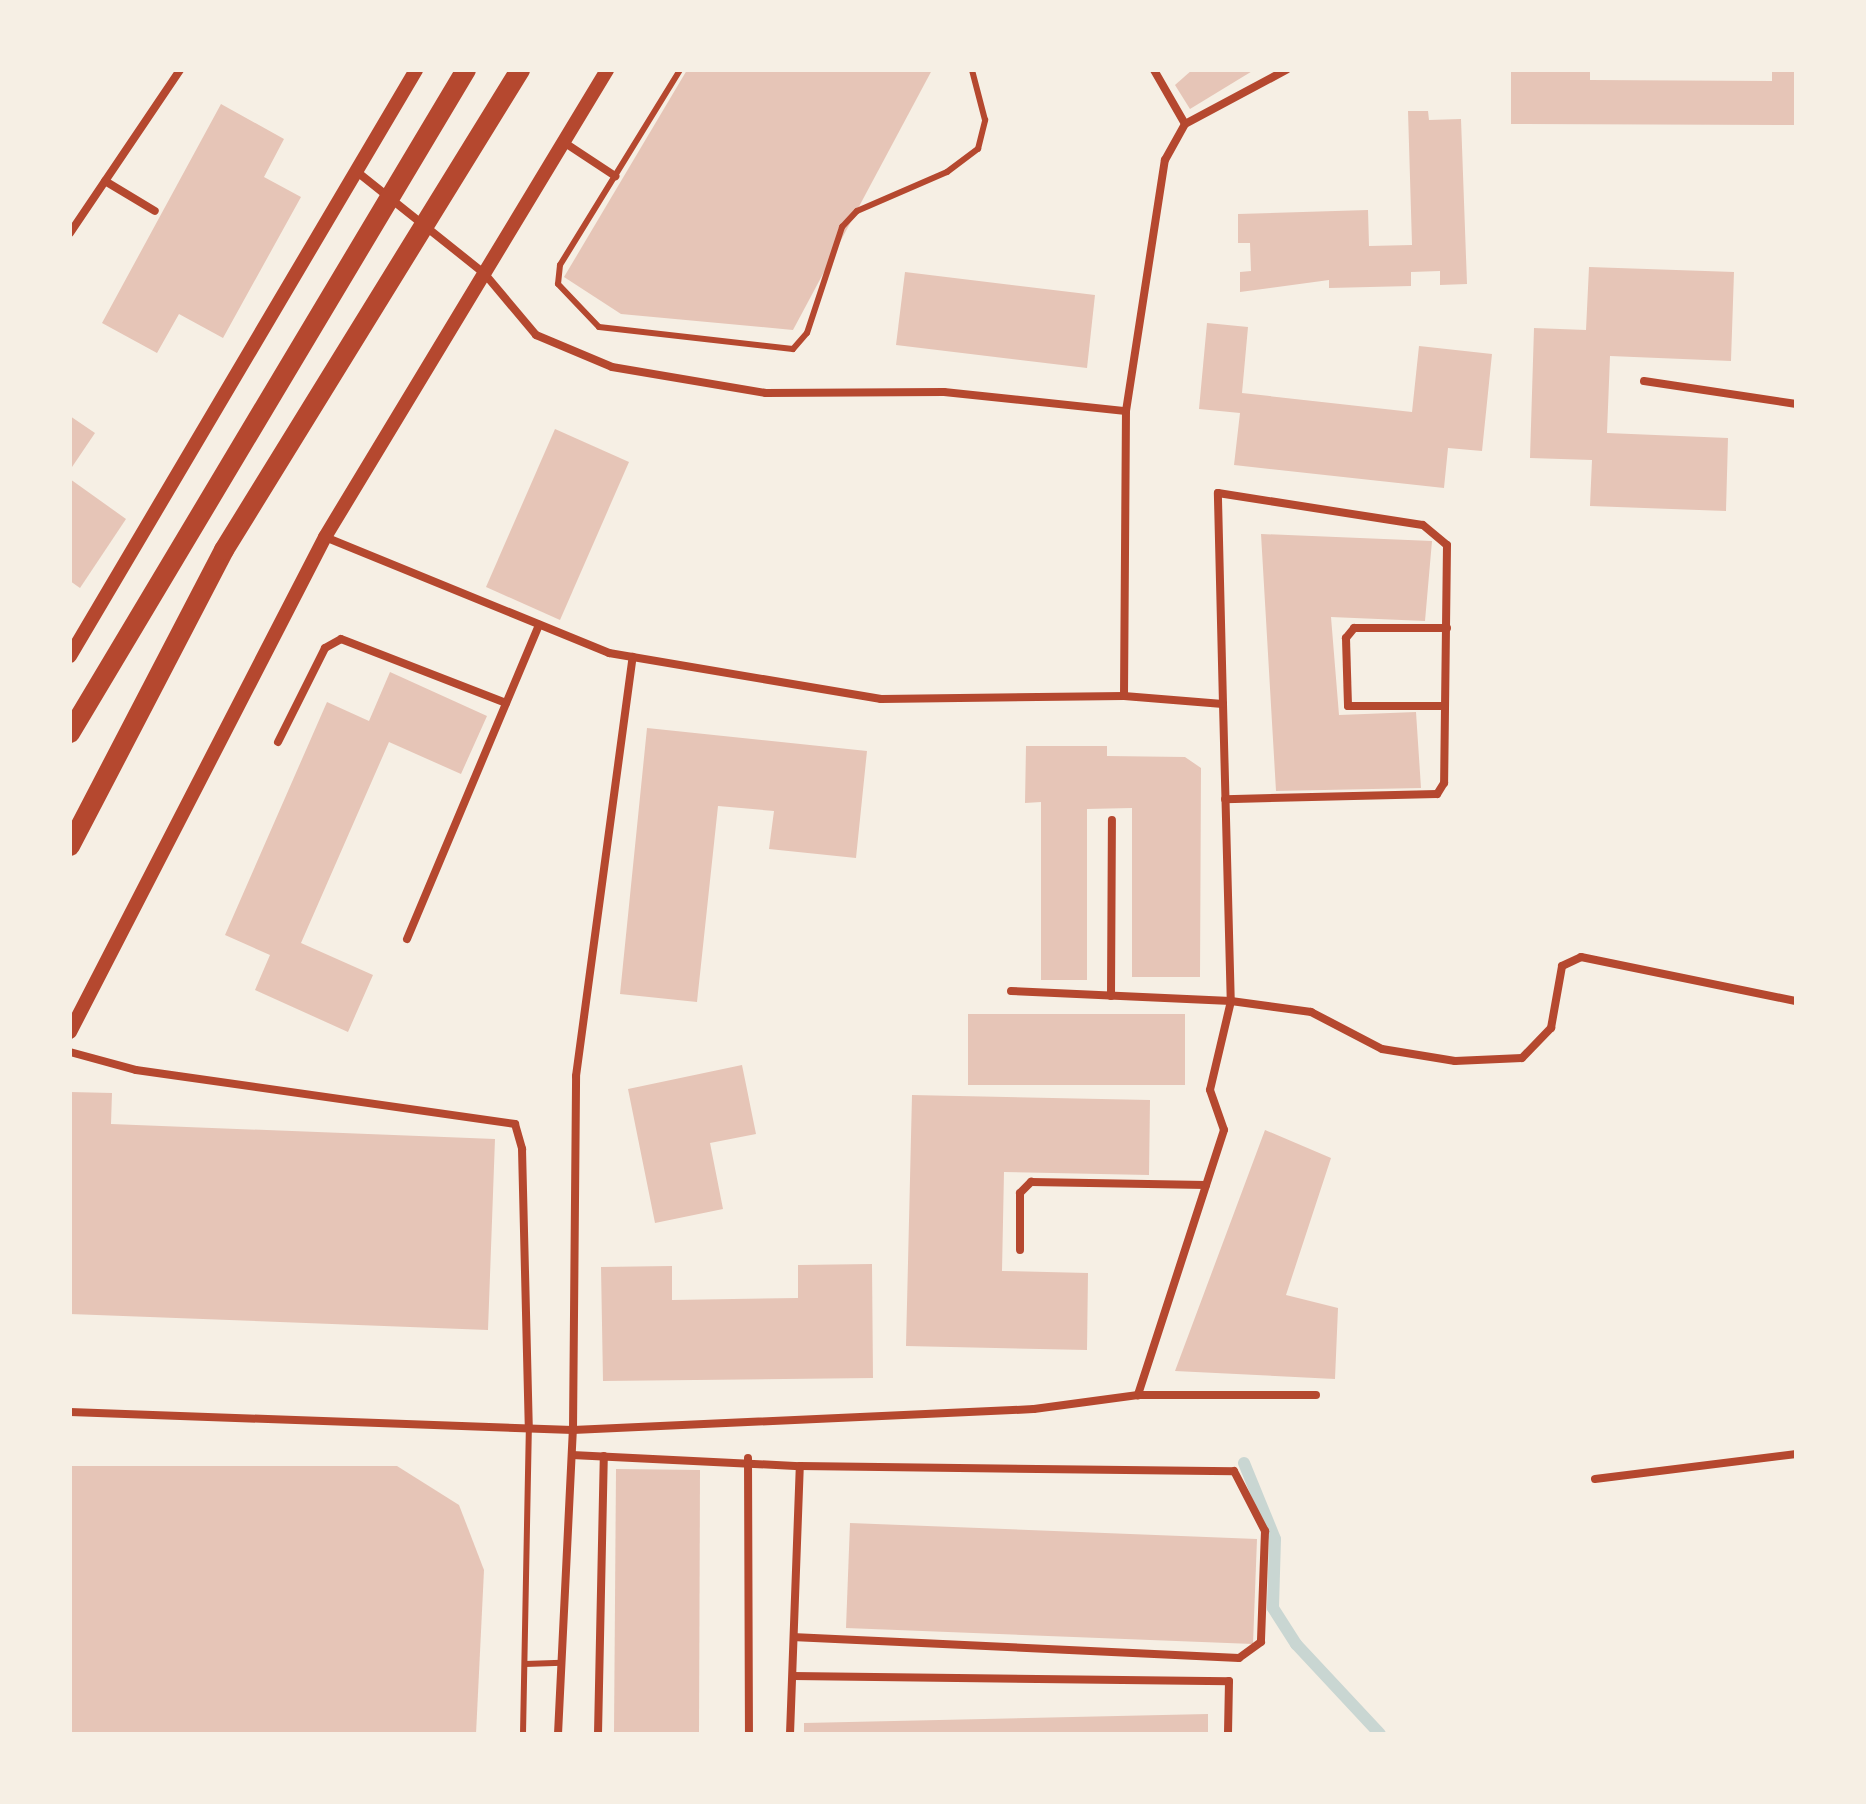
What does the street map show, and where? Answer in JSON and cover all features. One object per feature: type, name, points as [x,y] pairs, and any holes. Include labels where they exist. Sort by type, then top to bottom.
[{"type":"main road","points":[[70,733],[466,70]]},
{"type":"main road","points":[[70,846],[224,550],[520,70]]},
{"type":"street","points":[[70,233],[180,70]]},
{"type":"street","points":[[70,656],[416,70]]},
{"type":"street","points":[[70,1032],[325,537],[607,70]]},
{"type":"street","points":[[1154,70],[1185,124]]},
{"type":"street","points":[[1124,696],[1126,411],[1165,160],[1185,124],[1286,70]]},
{"type":"street","points":[[562,140],[615,176]]},
{"type":"street","points":[[356,171],[484,273],[536,335],[612,367],[766,393],[944,392],[1126,411]]},
{"type":"street","points":[[105,181],[155,211]]},
{"type":"street","points":[[1644,381],[1796,404]]},
{"type":"street","points":[[1138,1395],[1224,1130],[1210,1090],[1231,1001],[1225,799],[1223,704],[1213,503],[1223,491],[1438,533],[1447,545],[1444,783],[1428,799],[1225,799]]},
{"type":"street","points":[[325,537],[539,625],[633,657],[881,699],[1124,696],[1223,704]]},
{"type":"street","points":[[407,939],[539,625]]},
{"type":"street","points":[[1445,706],[1348,706],[1346,638],[1354,628],[1447,628]]},
{"type":"street","points":[[278,742],[325,648],[341,639],[506,703]]},
{"type":"street","points":[[558,1734],[573,1430],[576,1076],[633,657]]},
{"type":"street","points":[[1111,996],[1112,820]]},
{"type":"street","points":[[1011,991],[1231,1001],[1311,1012],[1382,1049],[1455,1061],[1522,1058],[1551,1028],[1562,966],[1581,957],[1796,1001]]},
{"type":"street","points":[[70,1052],[136,1070],[515,1124],[523,1164],[529,1429]]},
{"type":"street","points":[[1020,1250],[1020,1193],[1031,1182],[1206,1185]]},
{"type":"street","points":[[70,1412],[573,1430],[1034,1409],[1138,1395],[1316,1395]]},
{"type":"street","points":[[1595,1479],[1796,1454]]},
{"type":"street","points":[[572,1455],[748,1458],[800,1466],[1234,1471],[1265,1531],[1261,1642],[1239,1658],[797,1637]]},
{"type":"street","points":[[598,1734],[604,1456]]},
{"type":"street","points":[[748,1458],[749,1734]]},
{"type":"street","points":[[790,1734],[797,1637],[800,1466]]},
{"type":"street","points":[[793,1676],[1229,1681],[1228,1734]]},
{"type":"lane","points":[[680,70],[560,265],[564,296],[599,327],[633,336],[793,349],[807,333],[842,227],[857,211],[947,172],[978,149],[985,120],[972,70]]},
{"type":"lane","points":[[523,1734],[529,1429]]},
{"type":"lane","points":[[525,1664],[562,1663]]},
{"type":"building","points":[[687,70],[932,70],[793,330],[621,314],[564,277]]},
{"type":"building","points":[[1192,70],[1254,70],[1190,109],[1175,85]]},
{"type":"building","points":[[1511,70],[1590,70],[1590,80],[1772,81],[1772,70],[1796,70],[1796,125],[1511,124]]},
{"type":"building","points":[[221,104],[284,139],[264,177],[301,197],[223,338],[179,314],[157,353],[102,323]]},
{"type":"building","points":[[1408,111],[1428,111],[1429,120],[1461,119],[1467,284],[1440,285],[1440,271],[1411,272],[1411,286],[1329,288],[1329,280],[1240,292],[1240,272],[1251,271],[1250,243],[1238,243],[1238,214],[1368,210],[1369,246],[1412,245]]},
{"type":"building","points":[[1589,267],[1734,272],[1731,361],[1610,356],[1607,433],[1728,438],[1726,511],[1590,506],[1592,460],[1530,458],[1534,328],[1586,330]]},
{"type":"building","points":[[905,272],[1095,295],[1087,368],[896,345]]},
{"type":"building","points":[[1207,323],[1248,327],[1242,393],[1412,412],[1419,346],[1492,354],[1482,451],[1448,448],[1444,488],[1234,465],[1240,413],[1199,409]]},
{"type":"building","points":[[70,416],[95,433],[70,470]]},
{"type":"building","points":[[555,429],[629,462],[560,620],[486,587]]},
{"type":"building","points":[[70,479],[126,519],[80,588],[70,581]]},
{"type":"building","points":[[1261,534],[1432,541],[1425,621],[1331,617],[1339,715],[1416,712],[1421,788],[1276,791]]},
{"type":"building","points":[[390,672],[487,716],[461,774],[389,742],[301,943],[373,975],[348,1032],[255,990],[270,955],[225,935],[327,702],[369,721]]},
{"type":"building","points":[[647,728],[867,751],[856,858],[769,849],[774,811],[718,806],[697,1002],[620,994]]},
{"type":"building","points":[[1026,746],[1107,746],[1107,756],[1185,757],[1201,768],[1200,977],[1132,977],[1132,808],[1087,809],[1087,980],[1041,980],[1041,802],[1025,803]]},
{"type":"building","points":[[968,1014],[1185,1014],[1185,1085],[968,1085]]},
{"type":"building","points":[[742,1065],[756,1134],[710,1143],[723,1209],[655,1223],[628,1089]]},
{"type":"building","points":[[70,1092],[112,1093],[111,1124],[495,1139],[488,1330],[70,1314]]},
{"type":"building","points":[[912,1095],[1150,1100],[1149,1175],[1004,1172],[1002,1271],[1088,1273],[1087,1350],[906,1346]]},
{"type":"building","points":[[1265,1130],[1331,1158],[1286,1295],[1338,1308],[1335,1379],[1175,1371]]},
{"type":"building","points":[[872,1264],[873,1378],[603,1381],[601,1267],[672,1266],[672,1300],[798,1298],[798,1265]]},
{"type":"building","points":[[70,1466],[397,1466],[459,1505],[484,1570],[476,1734],[70,1734]]},
{"type":"building","points":[[616,1469],[700,1470],[699,1734],[614,1734]]},
{"type":"building","points":[[850,1523],[1257,1539],[1253,1644],[846,1628]]},
{"type":"building","points":[[1208,1714],[1208,1734],[804,1734],[804,1723]]},
{"type":"waterway","points":[[1244,1463],[1275,1539],[1273,1608],[1296,1644],[1380,1734]]}]
